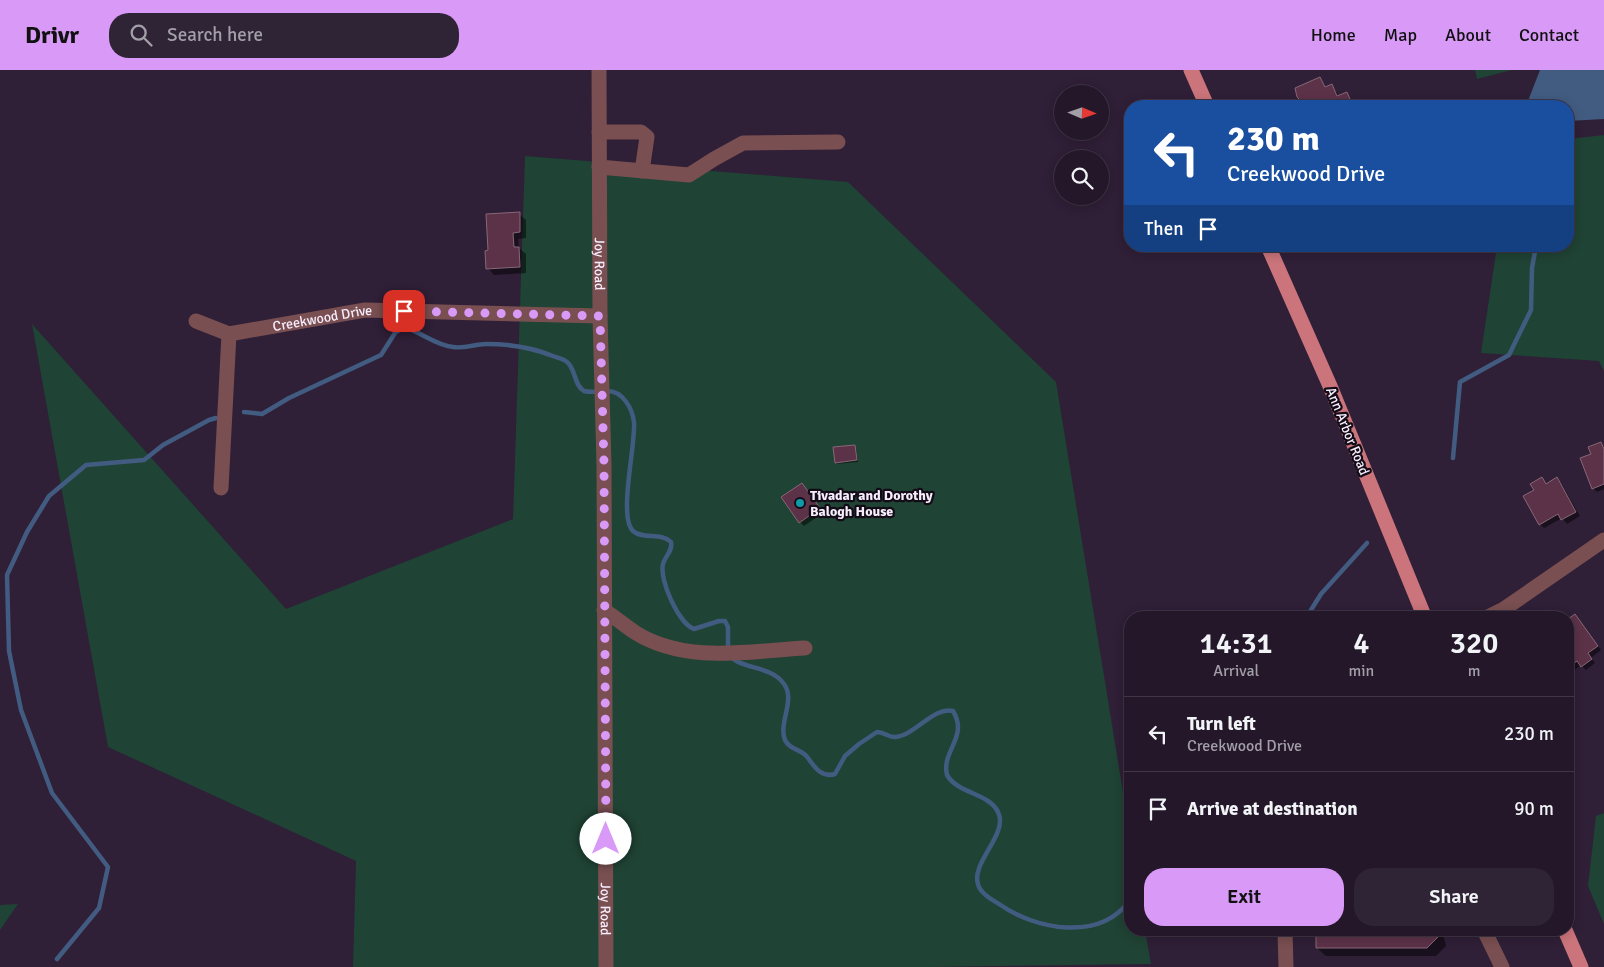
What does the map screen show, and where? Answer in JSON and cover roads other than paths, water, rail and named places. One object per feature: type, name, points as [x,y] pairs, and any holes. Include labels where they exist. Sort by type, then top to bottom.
[{"type":"main road","points":[[1191,70],[1204,100]]},
{"type":"main road","name":"Ann Arbor Road","points":[[1271,252],[1330,386],[1422,611]]},
{"type":"main road","points":[[1568,936],[1581,967]]},
{"type":"street","name":"Joy Road","points":[[599,70],[606,967]]},
{"type":"street","points":[[599,132],[641,132],[647,137],[642,171]]},
{"type":"street","points":[[599,168],[689,174],[743,143],[838,142]]},
{"type":"street","name":"Creekwood Drive","points":[[229,334],[365,310],[600,316]]},
{"type":"street","points":[[196,321],[229,334],[221,488]]},
{"type":"street","points":[[1500,611],[1604,540]]},
{"type":"street","points":[[604,610],[637,633],[665,645],[699,653],[806,648]]},
{"type":"street","points":[[1285,936],[1286,967]]},
{"type":"street","points":[[1487,936],[1502,967]]},
{"type":"water","points":[[1540,70],[1604,70],[1604,119],[1574,121],[1574,100],[1528,100]]},
{"type":"waterway","points":[[1453,458],[1460,382],[1509,355],[1531,310],[1532,268],[1535,252]]},
{"type":"waterway","points":[[244,412],[262,414],[289,398],[381,355],[395,333],[404,327],[446,346],[461,347],[486,344],[512,346],[537,351],[564,360],[570,365],[581,389],[590,392],[613,392],[622,397],[629,406],[634,422],[627,496],[629,523],[637,534],[662,537],[671,542],[670,551],[663,564],[664,580],[671,601],[682,619],[694,629],[725,621],[728,627],[728,648]]},
{"type":"waterway","points":[[57,959],[99,908],[108,867],[52,793],[21,710],[9,651],[7,575],[27,532],[49,496],[86,465],[144,460],[163,445],[216,418]]},
{"type":"waterway","points":[[1310,611],[1321,594],[1367,543]]},
{"type":"waterway","points":[[731,657],[742,664],[772,674],[784,684],[788,697],[783,733],[785,740],[787,744],[806,755],[813,765],[826,775],[835,774],[845,756],[877,732],[896,737],[903,735],[939,713],[953,711],[958,729],[946,766],[947,775],[958,786],[981,797],[994,806],[1000,821],[995,839],[984,857],[977,875],[978,884],[986,896],[1014,913],[1031,920],[1067,928],[1085,927],[1102,922],[1117,913],[1124,906]]},
{"type":"place","name":"Tivadar and Dorothy Balogh House","points":[[800,503]]}]
